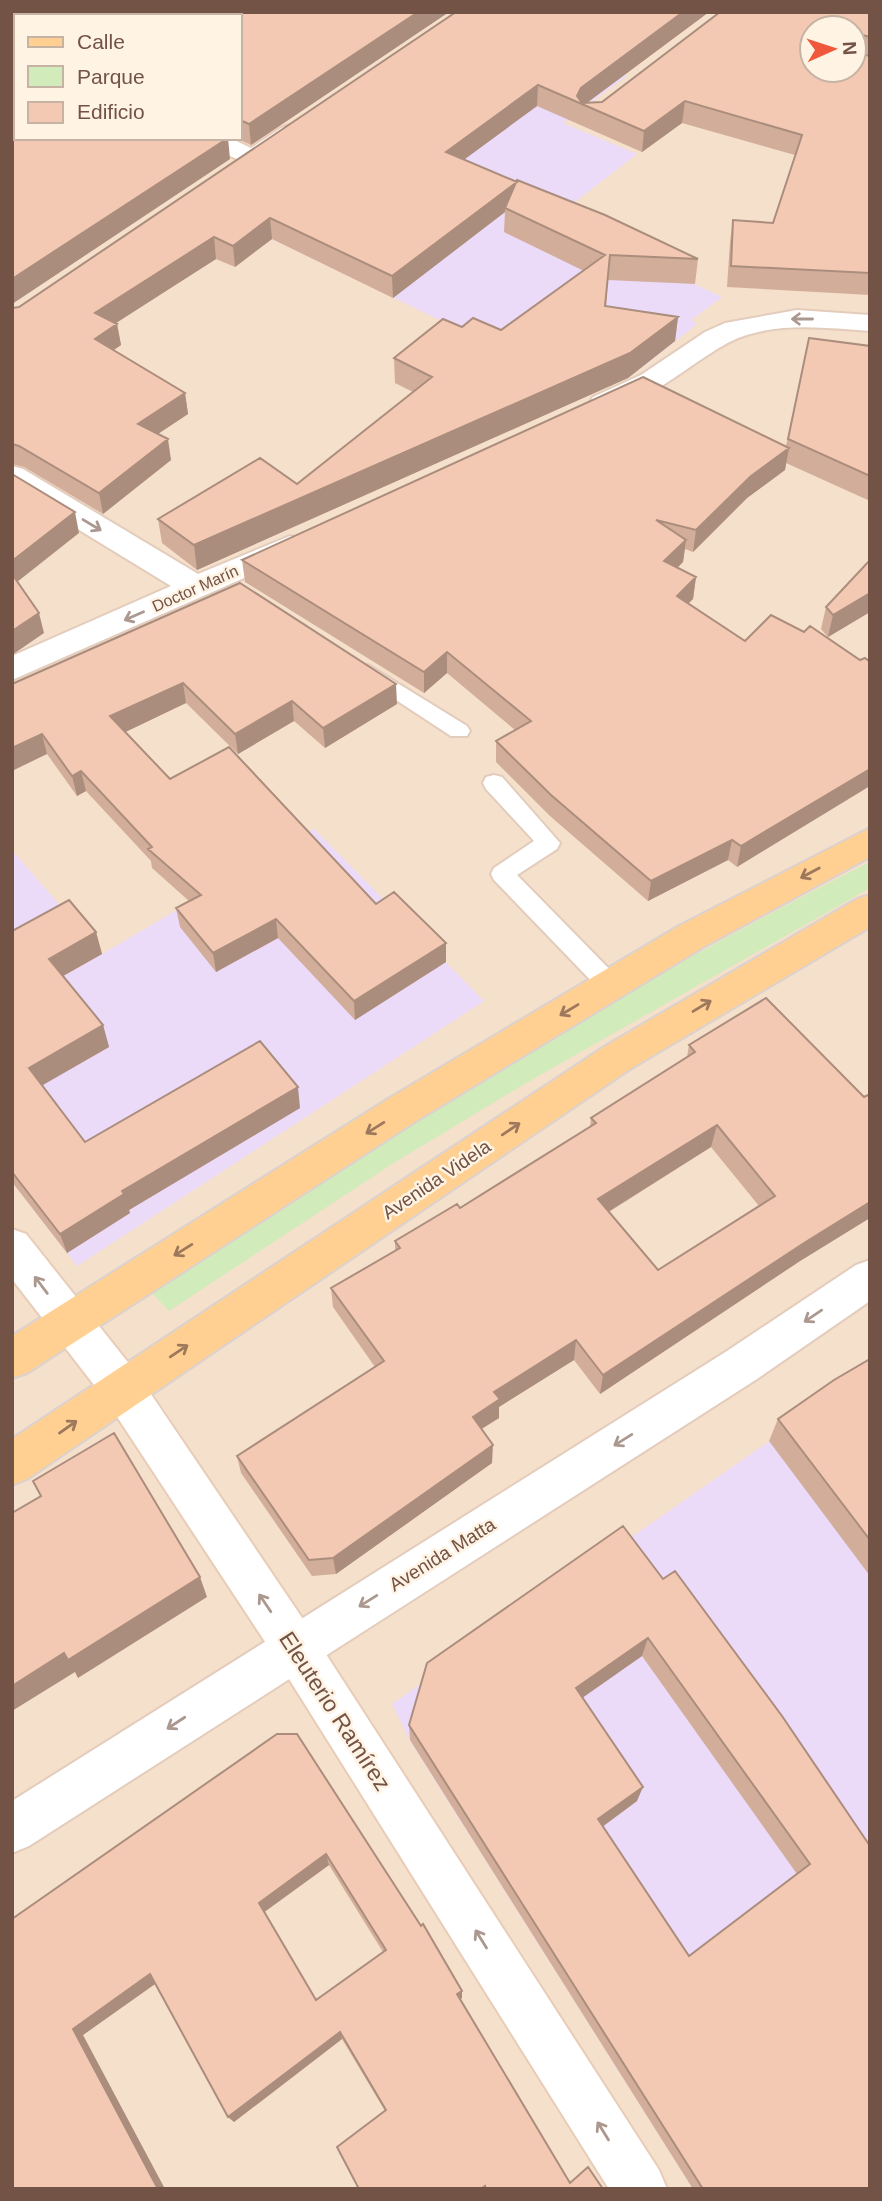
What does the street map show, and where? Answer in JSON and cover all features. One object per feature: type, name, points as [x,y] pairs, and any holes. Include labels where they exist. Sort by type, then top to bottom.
[{"type":"main road","points":[[12,1359],[402,1110],[692,936],[870,841]]},
{"type":"main road","name":"Avenida Videla","points":[[12,1464],[617,1058],[870,909]]},
{"type":"street","points":[[230,173],[310,120]]},
{"type":"street","points":[[213,140],[253,158]]},
{"type":"street","points":[[577,414],[651,381],[715,338],[735,329],[778,319],[870,323]]},
{"type":"street","points":[[12,476],[220,586]]},
{"type":"street","name":"Doctor Marín","points":[[12,669],[220,586],[319,532]]},
{"type":"street","name":"Eleuterio Ramírez","points":[[12,1247],[123,1389],[295,1647],[640,2189]]},
{"type":"street","name":"Avenida Matta","points":[[12,1829],[741,1365],[870,1278]]},
{"type":"lane","points":[[345,658],[459,730]]},
{"type":"lane","points":[[494,783],[550,843],[502,874],[610,985]]},
{"type":"shaded area","points":[[12,12],[870,12],[870,2189],[12,2189]]},
{"type":"shaded area","points":[[496,22],[627,76],[563,123],[637,154],[553,219],[722,297],[691,320],[697,324],[643,367],[601,385],[591,393],[220,214]]},
{"type":"shaded area","points":[[314,829],[484,1001],[77,1266],[12,1182],[12,850],[102,954]]},
{"type":"shaded area","points":[[824,1403],[870,1461],[870,2189],[693,2189],[410,1741],[392,1704]]},
{"type":"green space","points":[[870,862],[870,888],[533,1079],[392,1164],[169,1311],[150,1291],[504,1066],[685,961]]},
{"type":"building","points":[[12,12],[418,12],[249,124],[242,121],[242,14],[14,14],[12,23]]},
{"type":"building","points":[[456,12],[683,12],[581,88],[577,96],[582,103],[602,102],[720,12],[870,12],[870,37],[868,14],[798,14],[798,84],[868,84],[870,56],[870,273],[731,266],[733,220],[773,223],[802,135],[685,101],[644,131],[538,85],[446,152],[517,182],[392,276],[270,218],[233,246],[214,237],[95,313],[117,324],[95,339],[185,393],[138,424],[168,439],[99,493],[12,444],[12,308],[19,307]]},
{"type":"building","points":[[12,42],[14,140],[225,140],[12,279]]},
{"type":"building","points":[[517,180],[605,215],[698,259],[610,255],[605,306],[678,317],[630,353],[194,545],[158,519],[260,458],[297,484],[432,377],[394,358],[443,319],[462,327],[473,318],[501,330],[605,255],[505,208]]},
{"type":"building","points":[[809,338],[870,346],[870,476],[788,439]]},
{"type":"building","points":[[643,377],[789,448],[751,476],[696,530],[656,520],[686,540],[664,561],[696,577],[677,596],[745,641],[771,615],[804,632],[810,626],[860,660],[865,658],[870,662],[870,769],[741,846],[732,840],[651,881],[551,795],[496,741],[531,721],[447,652],[424,672],[242,560]]},
{"type":"building","points":[[12,474],[75,512],[12,561]]},
{"type":"building","points":[[870,560],[870,593],[833,615],[826,607]]},
{"type":"building","points":[[12,574],[39,613],[12,631]]},
{"type":"building","points":[[240,583],[396,684],[323,728],[292,701],[235,734],[183,683],[110,716],[170,779],[229,747],[376,904],[394,892],[446,943],[354,1001],[276,919],[213,953],[176,908],[201,895],[148,849],[152,847],[81,771],[72,776],[42,734],[12,748],[12,684]]},
{"type":"building","points":[[69,900],[96,932],[49,959],[103,1025],[29,1068],[85,1142],[260,1041],[298,1087],[122,1191],[124,1194],[60,1234],[12,1172],[12,931]]},
{"type":"building","points":[[766,998],[864,1097],[870,1094],[870,1202],[603,1375],[576,1340],[494,1392],[500,1399],[473,1417],[493,1445],[333,1558],[309,1560],[237,1456],[384,1361],[331,1288],[400,1248],[395,1241],[457,1204],[460,1208],[596,1123],[591,1118],[695,1052],[689,1045]],"holes":[[[717,1125],[775,1196],[658,1270],[598,1199]]]},
{"type":"building","points":[[870,1359],[870,1540],[778,1419]]},
{"type":"building","points":[[114,1433],[200,1577],[68,1660],[64,1653],[12,1686],[12,1513],[41,1496],[33,1481]]},
{"type":"building","points":[[623,1526],[663,1579],[675,1571],[782,1716],[870,1846],[870,2189],[703,2189],[409,1725],[427,1663]],"holes":[[[648,1638],[810,1864],[689,1956],[598,1819],[643,1787],[576,1688]]]},
{"type":"building","points":[[277,1734],[297,1734],[421,1926],[423,1924],[462,1991],[457,1994],[570,2183],[588,2167],[603,2189],[486,2189],[485,2186],[481,2189],[359,2189],[337,2147],[386,2110],[340,2032],[228,2117],[150,1974],[73,2029],[158,2189],[12,2189],[12,1919]],"holes":[[[326,1854],[386,1950],[316,2000],[259,1903]]]}]
